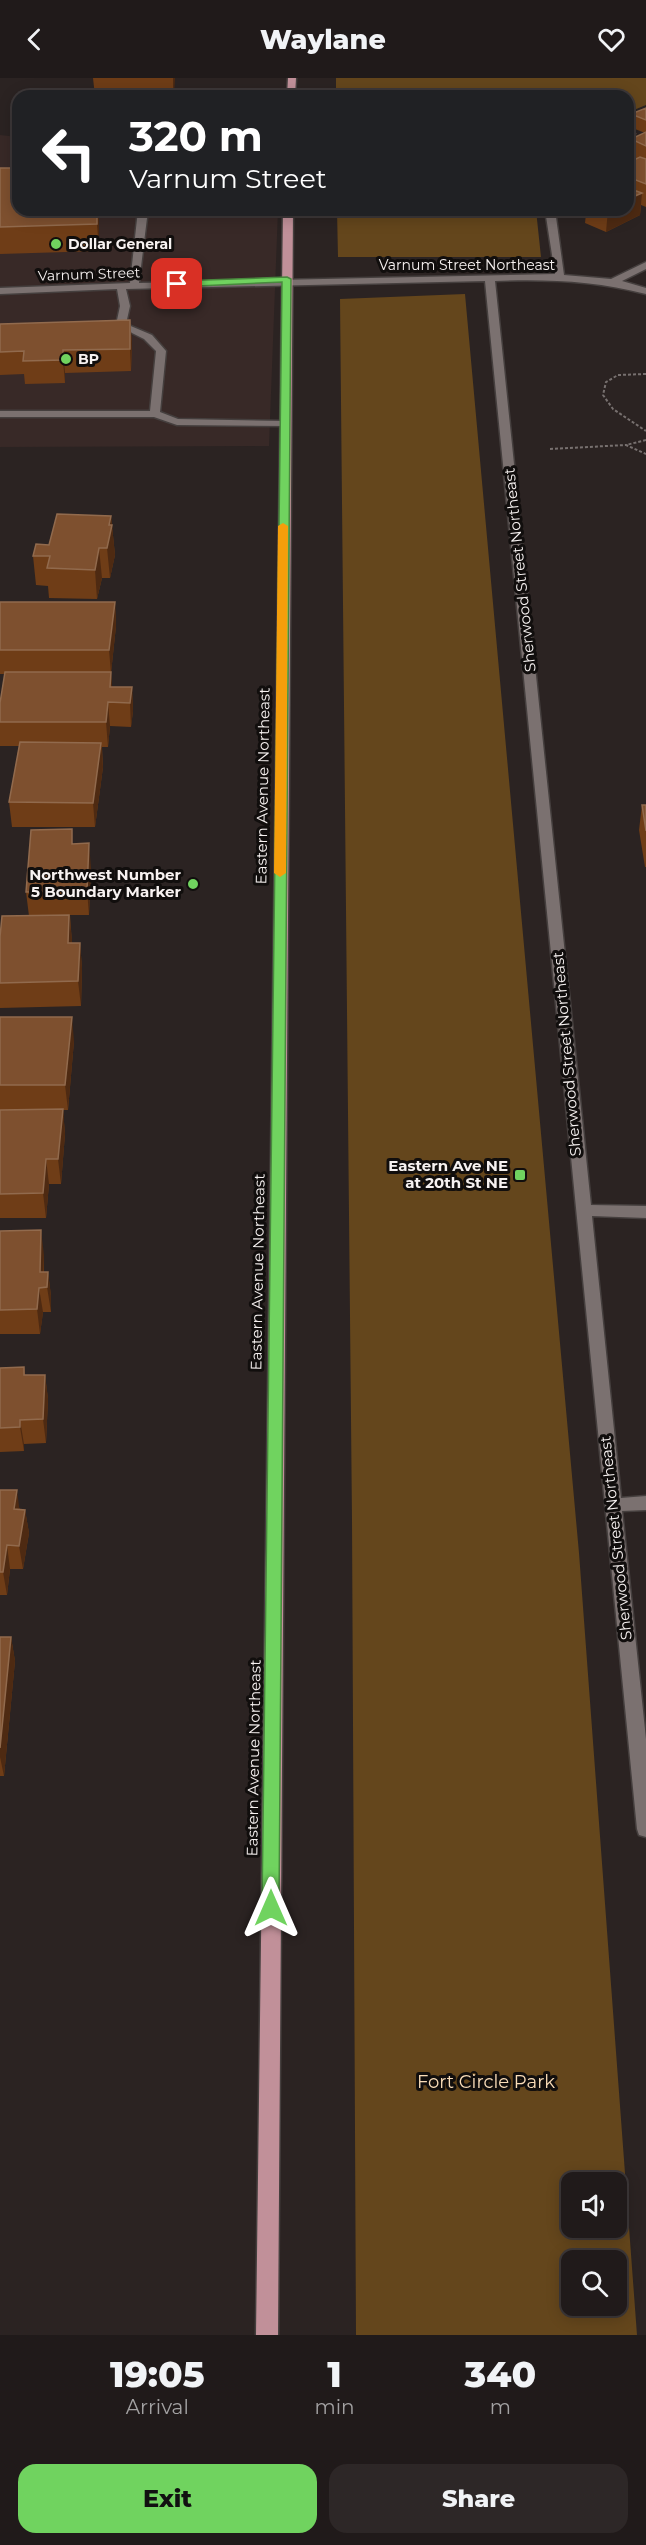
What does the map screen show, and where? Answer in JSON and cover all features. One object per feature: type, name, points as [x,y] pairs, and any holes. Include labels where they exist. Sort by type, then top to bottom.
[{"type":"main road","name":"Eastern Avenue Northeast","points":[[267,2335],[284,424],[288,216]]},
{"type":"street","points":[[134,286],[142,216]]},
{"type":"street","points":[[551,216],[560,279]]},
{"type":"street","points":[[615,281],[646,265]]},
{"type":"street","name":"Varnum Street","points":[[0,291],[287,279]]},
{"type":"street","name":"Varnum Street Northeast","points":[[287,279],[560,279],[615,281],[646,291]]},
{"type":"street","name":"Sherwood Street Northeast","points":[[490,279],[646,1829]]},
{"type":"street","points":[[121,286],[124,306],[121,325]]},
{"type":"street","points":[[110,326],[121,325],[148,338],[161,351],[155,414]]},
{"type":"street","points":[[0,414],[155,414],[177,422],[284,424]]},
{"type":"street","points":[[582,1210],[646,1212]]},
{"type":"street","points":[[613,1505],[646,1503]]},
{"type":"path","points":[[646,375],[618,375],[606,382],[603,394],[613,409],[646,431]]},
{"type":"path","points":[[550,449],[626,445],[646,440]]},
{"type":"path","points":[[626,445],[646,454]]},
{"type":"shaded area","points":[[0,135],[12,136],[12,216],[278,216],[269,446],[0,447]]},
{"type":"green space","points":[[336,78],[646,78],[646,105],[634,110],[634,90],[336,90]]},
{"type":"green space","points":[[337,216],[537,216],[541,257],[338,257]]},
{"type":"green space","name":"Fort Circle Park","points":[[465,294],[579,1553],[625,2172],[561,2172],[561,2238],[627,2238],[627,2200],[637,2335],[356,2335],[352,1520],[340,299]]},
{"type":"building","points":[[646,108],[646,120],[634,115],[634,113]]},
{"type":"building","points":[[646,132],[646,146],[634,140],[634,138]]},
{"type":"building","points":[[634,158],[646,159],[646,184],[634,179]]},
{"type":"building","points":[[0,168],[12,168],[12,216],[97,216],[97,224],[0,227]]},
{"type":"building","points":[[634,190],[642,193],[634,196]]},
{"type":"building","points":[[130,320],[130,349],[63,350],[63,360],[23,361],[24,351],[0,352],[0,324]]},
{"type":"building","points":[[57,514],[111,516],[109,525],[112,525],[107,548],[99,548],[95,570],[47,568],[50,556],[33,556],[36,544],[49,545]]},
{"type":"building","points":[[0,602],[115,602],[109,650],[0,650]]},
{"type":"building","points":[[5,672],[111,672],[110,687],[132,687],[130,703],[108,702],[106,722],[0,722],[0,703]]},
{"type":"building","points":[[20,742],[101,743],[93,803],[9,802]]},
{"type":"building","points":[[642,805],[646,805],[646,831]]},
{"type":"building","points":[[72,829],[72,844],[89,843],[87,890],[26,892],[31,830]]},
{"type":"building","points":[[69,915],[68,943],[80,943],[78,981],[0,983],[2,916]]},
{"type":"building","points":[[0,1017],[72,1017],[65,1085],[0,1085]]},
{"type":"building","points":[[63,1109],[58,1159],[46,1159],[43,1193],[0,1194],[0,1110]]},
{"type":"building","points":[[41,1230],[40,1272],[48,1272],[47,1287],[39,1288],[37,1309],[0,1310],[0,1231]]},
{"type":"building","points":[[24,1367],[24,1375],[45,1375],[43,1419],[20,1420],[20,1427],[0,1428],[0,1368]]},
{"type":"building","points":[[0,1490],[17,1490],[14,1509],[25,1510],[19,1546],[7,1545],[3,1572],[0,1572]]},
{"type":"building","points":[[0,1637],[11,1637],[0,1748]]},
{"type":"slow traffic","points":[[280,873],[283,526]]},
{"type":"place","name":"Dollar General","points":[[56,244]]},
{"type":"place","name":"BP","points":[[66,359]]},
{"type":"place","name":"Northwest Number 5 Boundary Marker","points":[[193,884]]},
{"type":"place","name":"Eastern Ave NE at 20th St NE","points":[[520,1175]]},
{"type":"route","points":[[177,284],[287,279],[271,1908]]}]
